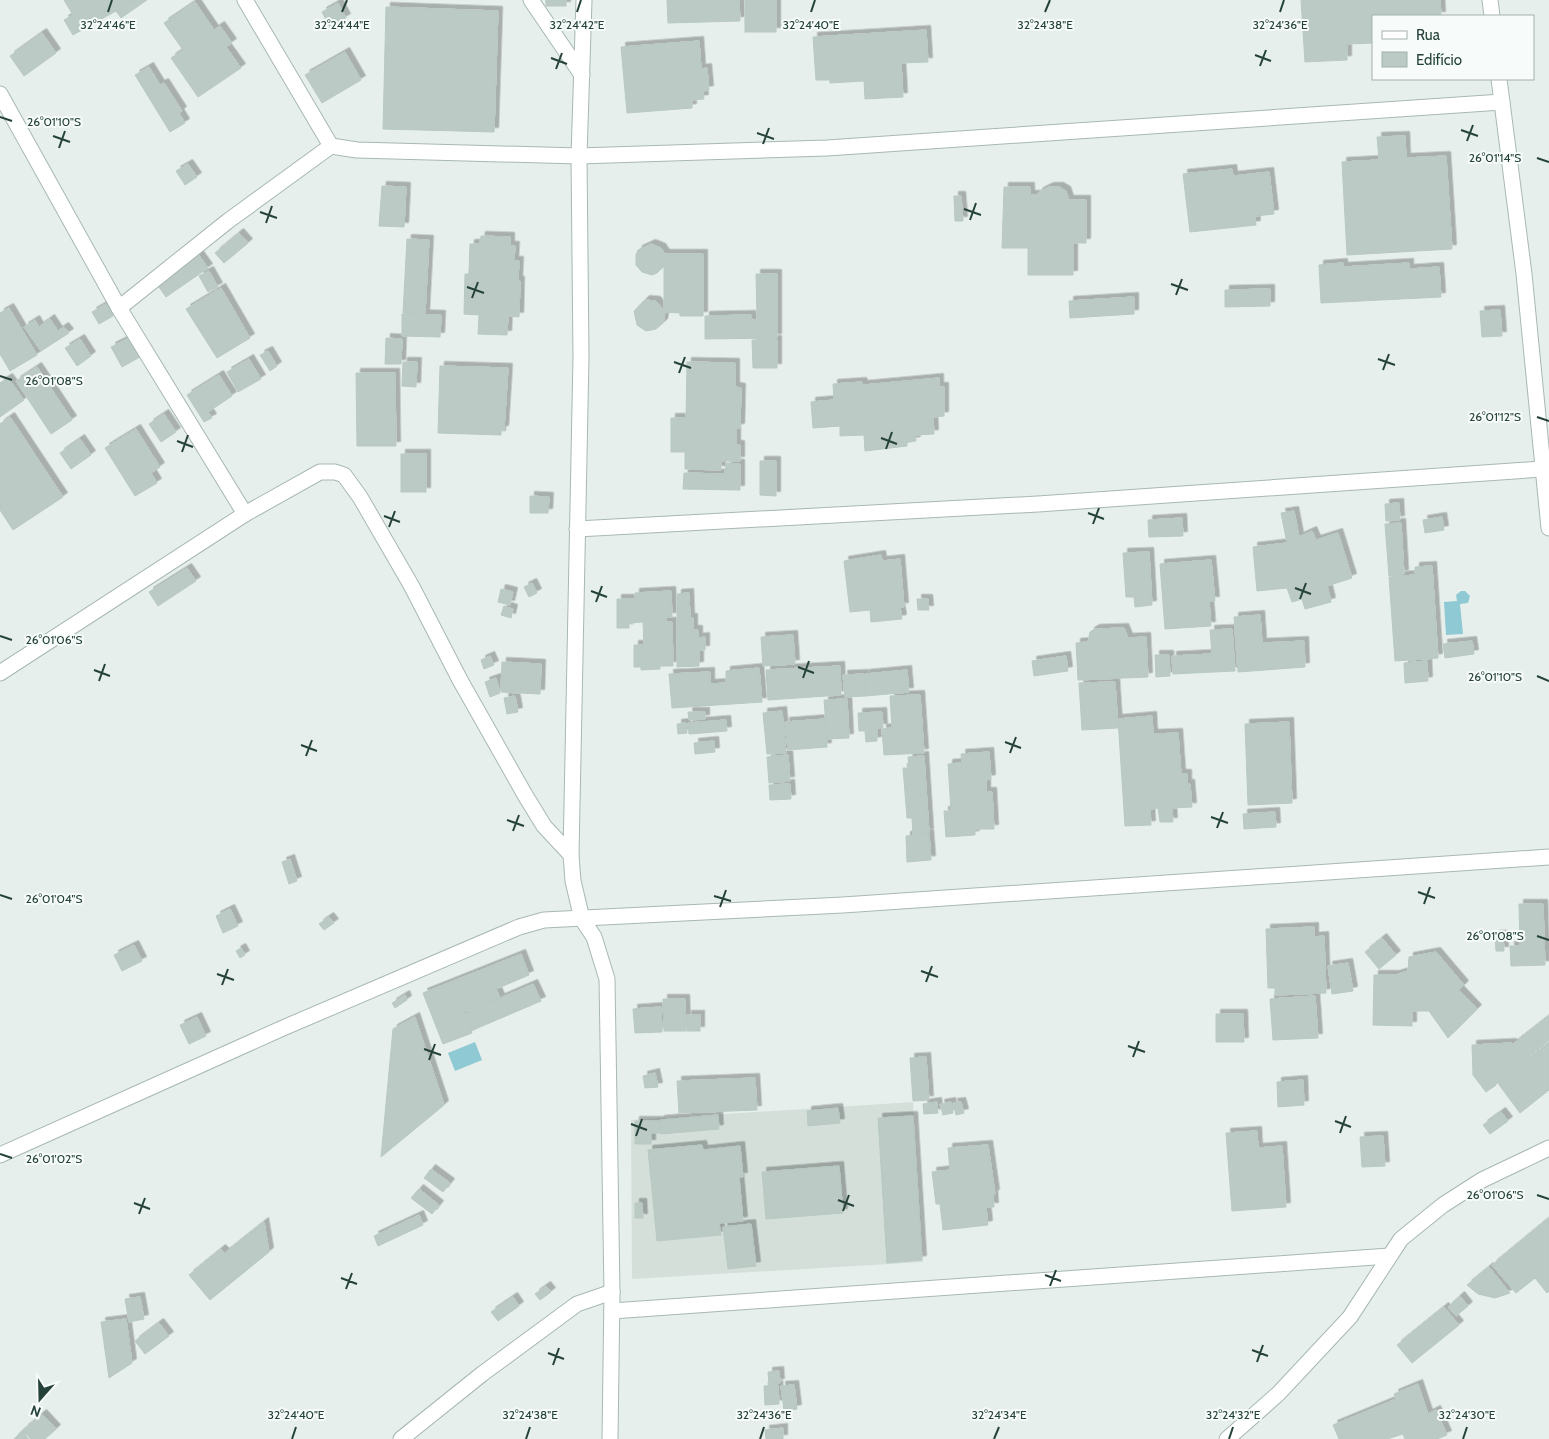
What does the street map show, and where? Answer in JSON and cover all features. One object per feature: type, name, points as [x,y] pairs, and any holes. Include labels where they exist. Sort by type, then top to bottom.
[{"type":"street","points":[[245,0],[331,146]]},
{"type":"street","points":[[530,0],[582,75]]},
{"type":"street","points":[[584,0],[579,156],[581,357],[570,854],[573,881],[582,919],[594,937],[607,979],[612,1292],[610,1439]]},
{"type":"street","points":[[1490,0],[1492,15]]},
{"type":"street","points":[[1500,80],[1524,274],[1549,528]]},
{"type":"street","points":[[0,94],[120,308],[245,514]]},
{"type":"street","points":[[120,308],[228,222],[331,146],[357,150],[579,156],[826,148],[1502,102]]},
{"type":"street","points":[[577,529],[1038,504],[1542,469]]},
{"type":"street","points":[[0,673],[245,514],[320,472],[335,472],[344,475],[351,482],[411,585],[460,680],[525,795],[544,826],[570,854]]},
{"type":"street","points":[[0,1155],[292,1024],[519,927],[544,920],[863,904],[1549,857]]},
{"type":"street","points":[[1227,1439],[1278,1394],[1350,1317],[1401,1239],[1443,1205],[1482,1180],[1549,1148]]},
{"type":"street","points":[[612,1311],[1389,1256]]},
{"type":"street","points":[[401,1439],[482,1374],[577,1304],[612,1292]]},
{"type":"shaded area","points":[[913,1102],[923,1262],[632,1279],[631,1120]]},
{"type":"water","points":[[1461,591],[1465,591],[1470,596],[1468,603],[1460,604],[1463,634],[1446,635],[1444,602],[1457,601],[1456,595]]},
{"type":"water","points":[[475,1042],[482,1060],[455,1071],[448,1053]]},
{"type":"building","points":[[64,0],[93,0],[103,18],[73,35],[64,20],[73,15]]},
{"type":"building","points":[[93,0],[132,0],[133,2],[103,18]]},
{"type":"building","points":[[135,0],[147,0],[121,18],[116,11]]},
{"type":"building","points":[[546,0],[566,0],[566,6],[546,6]]},
{"type":"building","points":[[667,0],[739,0],[740,21],[668,23]]},
{"type":"building","points":[[745,0],[776,0],[776,32],[745,32]]},
{"type":"building","points":[[1301,0],[1440,0],[1441,15],[1372,15],[1372,43],[1347,44],[1347,60],[1305,62]]},
{"type":"building","points":[[195,2],[214,30],[220,26],[232,43],[226,47],[241,68],[198,97],[171,58],[183,50],[164,23]]},
{"type":"building","points":[[338,3],[346,18],[330,27],[322,12]]},
{"type":"building","points":[[386,7],[498,11],[494,132],[383,129]]},
{"type":"building","points":[[926,30],[928,62],[901,63],[903,97],[865,99],[864,81],[830,83],[830,80],[816,80],[813,37]]},
{"type":"building","points":[[42,33],[56,53],[24,76],[10,56]]},
{"type":"building","points":[[699,41],[701,69],[707,68],[709,90],[703,91],[704,99],[692,100],[692,108],[627,113],[621,47]]},
{"type":"building","points":[[345,52],[361,80],[322,103],[305,75]]},
{"type":"building","points":[[149,67],[160,85],[164,83],[182,111],[179,113],[185,123],[170,132],[135,75]]},
{"type":"building","points":[[1405,136],[1406,158],[1446,156],[1452,249],[1347,255],[1342,162],[1379,160],[1377,137]]},
{"type":"building","points":[[188,164],[197,177],[185,185],[176,171]]},
{"type":"building","points":[[1232,169],[1233,176],[1269,172],[1274,214],[1255,216],[1256,225],[1190,232],[1183,174]]},
{"type":"building","points":[[382,186],[406,187],[404,227],[379,226]]},
{"type":"building","points":[[1004,187],[1030,187],[1030,195],[1037,195],[1049,187],[1059,187],[1066,191],[1069,200],[1086,200],[1086,243],[1073,243],[1073,275],[1028,275],[1028,248],[1002,248]]},
{"type":"building","points":[[954,196],[961,196],[963,221],[955,221]]},
{"type":"building","points":[[239,233],[248,243],[224,263],[215,253]]},
{"type":"building","points":[[481,236],[510,237],[510,246],[515,246],[514,261],[519,261],[519,317],[508,316],[507,335],[478,334],[479,315],[464,314],[465,274],[469,274],[470,244],[480,244]]},
{"type":"building","points":[[407,239],[429,240],[425,314],[403,313]]},
{"type":"building","points":[[651,244],[661,248],[665,254],[703,254],[703,316],[680,316],[680,313],[665,312],[663,323],[656,329],[646,331],[637,325],[634,311],[645,300],[656,301],[664,311],[664,266],[652,275],[642,272],[636,265],[638,250]]},
{"type":"building","points":[[198,254],[208,268],[166,297],[156,283]]},
{"type":"building","points":[[1343,263],[1343,267],[1409,263],[1409,269],[1439,267],[1441,297],[1321,303],[1319,265]]},
{"type":"building","points":[[209,271],[218,287],[208,292],[199,276]]},
{"type":"building","points":[[756,274],[777,274],[777,338],[705,339],[705,316],[751,315],[752,320],[757,320]]},
{"type":"building","points":[[221,288],[250,338],[217,358],[186,309]]},
{"type":"building","points":[[1270,289],[1270,306],[1225,307],[1225,290]]},
{"type":"building","points":[[1134,297],[1134,314],[1070,318],[1069,301]]},
{"type":"building","points":[[106,304],[113,316],[99,324],[92,312]]},
{"type":"building","points":[[9,308],[37,355],[10,371],[0,354],[0,313]]},
{"type":"building","points":[[1500,310],[1502,336],[1482,337],[1480,311]]},
{"type":"building","points":[[402,314],[441,315],[440,337],[402,336]]},
{"type":"building","points":[[50,319],[58,331],[64,327],[69,333],[41,351],[24,327],[35,320],[39,327]]},
{"type":"building","points":[[129,338],[140,357],[122,367],[111,347]]},
{"type":"building","points":[[386,338],[402,339],[401,364],[385,364]]},
{"type":"building","points":[[80,339],[91,356],[77,366],[65,348]]},
{"type":"building","points":[[752,340],[777,340],[777,368],[753,368]]},
{"type":"building","points":[[268,351],[277,366],[270,371],[260,355]]},
{"type":"building","points":[[249,359],[261,379],[238,392],[227,372]]},
{"type":"building","points":[[403,362],[417,362],[416,387],[402,386]]},
{"type":"building","points":[[687,362],[735,363],[735,387],[741,388],[740,428],[736,428],[736,445],[740,445],[740,461],[721,461],[721,470],[685,469],[685,452],[671,452],[671,418],[686,418]]},
{"type":"building","points":[[440,366],[508,368],[504,430],[501,430],[501,435],[438,433]]},
{"type":"building","points":[[37,367],[72,420],[51,434],[16,381]]},
{"type":"building","points":[[356,373],[395,373],[396,446],[357,446]]},
{"type":"building","points":[[219,375],[232,396],[208,412],[212,418],[204,422],[187,395]]},
{"type":"building","points":[[8,378],[24,400],[0,417],[0,383]]},
{"type":"building","points":[[939,378],[939,387],[944,387],[944,416],[933,417],[934,434],[915,435],[916,441],[907,442],[907,446],[865,451],[864,435],[840,436],[840,426],[813,428],[811,402],[834,400],[833,384],[862,382],[863,385]]},
{"type":"building","points":[[164,414],[176,432],[161,442],[149,424]]},
{"type":"building","points":[[10,417],[63,497],[13,530],[0,510],[0,424]]},
{"type":"building","points":[[136,429],[160,467],[151,473],[157,483],[135,496],[105,448]]},
{"type":"building","points":[[80,439],[91,455],[71,469],[60,453]]},
{"type":"building","points":[[401,454],[426,454],[426,492],[401,492]]},
{"type":"building","points":[[760,461],[776,461],[776,496],[760,495]]},
{"type":"building","points":[[726,463],[740,464],[740,490],[683,489],[684,473],[725,474]]},
{"type":"building","points":[[530,496],[549,497],[548,513],[530,513]]},
{"type":"building","points":[[1399,503],[1400,520],[1386,521],[1385,504]]},
{"type":"building","points":[[1294,511],[1299,537],[1312,531],[1316,540],[1338,533],[1352,578],[1327,586],[1331,602],[1305,609],[1302,599],[1292,602],[1287,588],[1257,591],[1253,547],[1287,543],[1281,513]]},
{"type":"building","points":[[1442,517],[1444,530],[1425,533],[1423,520]]},
{"type":"building","points":[[1182,518],[1183,536],[1149,537],[1148,520]]},
{"type":"building","points":[[1401,523],[1404,574],[1389,576],[1385,524]]},
{"type":"building","points":[[1149,552],[1152,605],[1135,607],[1134,597],[1126,597],[1123,553]]},
{"type":"building","points":[[881,555],[882,561],[900,559],[904,607],[900,607],[902,619],[871,622],[870,610],[850,612],[844,561]]},
{"type":"building","points":[[1211,560],[1215,601],[1209,601],[1211,626],[1165,629],[1160,564]]},
{"type":"building","points":[[1432,566],[1438,658],[1395,661],[1389,577],[1415,575],[1415,567]]},
{"type":"building","points":[[187,568],[196,581],[158,606],[149,592]]},
{"type":"building","points":[[532,583],[537,593],[529,597],[524,587]]},
{"type":"building","points":[[501,589],[513,592],[510,605],[498,602]]},
{"type":"building","points":[[671,591],[672,617],[666,617],[666,622],[672,622],[673,666],[660,666],[660,669],[641,670],[641,667],[634,667],[634,645],[644,645],[643,622],[629,623],[629,628],[617,628],[617,599],[635,599],[635,593]]},
{"type":"building","points":[[689,593],[690,618],[693,618],[693,630],[698,630],[698,638],[705,637],[705,650],[699,650],[699,666],[677,667],[677,594]]},
{"type":"building","points":[[917,599],[928,599],[929,610],[918,610]]},
{"type":"building","points":[[504,606],[513,609],[511,618],[501,615]]},
{"type":"building","points":[[1260,615],[1262,643],[1304,641],[1305,667],[1238,672],[1234,617]]},
{"type":"building","points":[[1124,628],[1128,638],[1146,637],[1148,677],[1078,680],[1076,643],[1088,642],[1090,632],[1095,629]]},
{"type":"building","points":[[1232,629],[1235,671],[1173,674],[1172,656],[1212,654],[1210,630]]},
{"type":"building","points":[[793,635],[795,664],[763,666],[761,637]]},
{"type":"building","points":[[1472,641],[1474,654],[1445,658],[1443,644]]},
{"type":"building","points":[[1155,655],[1169,655],[1170,676],[1156,677]]},
{"type":"building","points":[[490,656],[494,665],[484,669],[481,660]]},
{"type":"building","points":[[1066,656],[1068,671],[1034,676],[1032,661]]},
{"type":"building","points":[[1427,661],[1428,681],[1405,683],[1404,663]]},
{"type":"building","points":[[502,662],[541,664],[540,694],[501,692]]},
{"type":"building","points":[[840,666],[841,695],[768,700],[766,670]]},
{"type":"building","points":[[759,668],[762,702],[672,708],[669,674],[710,672],[710,684],[726,683],[726,671]]},
{"type":"building","points":[[907,670],[909,692],[866,696],[865,674]]},
{"type":"building","points":[[864,674],[866,696],[845,697],[843,675]]},
{"type":"building","points":[[496,678],[500,693],[490,697],[485,682]]},
{"type":"building","points":[[1115,682],[1118,728],[1082,730],[1079,683]]},
{"type":"building","points":[[920,695],[924,753],[884,755],[882,729],[892,728],[890,696]]},
{"type":"building","points":[[515,696],[518,712],[507,714],[504,698]]},
{"type":"building","points":[[847,699],[849,738],[827,739],[824,700]]},
{"type":"building","points":[[782,711],[786,753],[767,754],[763,713]]},
{"type":"building","points":[[688,712],[705,712],[705,719],[689,720]]},
{"type":"building","points":[[882,712],[883,728],[877,728],[877,741],[866,742],[865,731],[859,731],[858,713]]},
{"type":"building","points":[[1152,716],[1153,734],[1178,733],[1181,774],[1187,774],[1192,807],[1172,808],[1173,822],[1160,822],[1158,808],[1150,809],[1151,825],[1125,826],[1118,719]]},
{"type":"building","points":[[825,719],[827,747],[788,750],[785,722]]},
{"type":"building","points":[[726,720],[727,731],[689,734],[688,723]]},
{"type":"building","points":[[1289,722],[1292,803],[1248,805],[1245,724]]},
{"type":"building","points":[[686,723],[687,733],[678,734],[677,724]]},
{"type":"building","points":[[714,741],[715,752],[695,754],[694,743]]},
{"type":"building","points":[[989,752],[991,779],[986,780],[986,792],[992,792],[994,829],[975,829],[975,835],[946,837],[944,811],[951,811],[948,764],[962,763],[961,754]]},
{"type":"building","points":[[788,755],[790,781],[769,783],[767,757]]},
{"type":"building","points":[[924,756],[929,833],[913,834],[912,818],[907,818],[903,768],[909,768],[908,757]]},
{"type":"building","points":[[790,784],[791,799],[770,800],[769,785]]},
{"type":"building","points":[[1275,812],[1276,827],[1244,829],[1243,814]]},
{"type":"building","points":[[929,834],[931,860],[907,862],[906,836]]},
{"type":"building","points":[[290,859],[297,881],[289,884],[282,862]]},
{"type":"building","points":[[1519,904],[1543,904],[1545,965],[1511,966],[1510,946],[1520,946]]},
{"type":"building","points":[[230,909],[238,926],[223,933],[216,916]]},
{"type":"building","points":[[329,917],[334,923],[324,930],[319,924]]},
{"type":"building","points":[[1314,927],[1314,937],[1324,936],[1326,993],[1275,995],[1275,988],[1268,988],[1266,929]]},
{"type":"building","points":[[1495,935],[1503,935],[1504,951],[1496,951]]},
{"type":"building","points":[[1382,938],[1396,955],[1379,969],[1365,952]]},
{"type":"building","points":[[134,945],[142,961],[122,971],[114,955]]},
{"type":"building","points":[[241,948],[245,955],[240,958],[236,951]]},
{"type":"building","points":[[1436,952],[1464,985],[1459,990],[1477,1009],[1448,1038],[1429,1011],[1412,1011],[1412,1026],[1373,1025],[1374,975],[1395,975],[1408,971],[1409,957]]},
{"type":"building","points":[[521,954],[529,975],[496,989],[500,998],[464,1012],[472,1033],[443,1044],[423,993]]},
{"type":"building","points":[[1348,963],[1353,991],[1332,994],[1328,966]]},
{"type":"building","points":[[533,984],[541,1001],[473,1030],[466,1013]]},
{"type":"building","points":[[405,995],[407,1000],[395,1008],[392,1003]]},
{"type":"building","points":[[1315,996],[1318,1038],[1273,1040],[1270,999]]},
{"type":"building","points":[[663,999],[685,999],[686,1031],[664,1031]]},
{"type":"building","points":[[661,1007],[662,1032],[635,1033],[633,1009]]},
{"type":"building","points":[[1216,1014],[1243,1014],[1244,1042],[1216,1042]]},
{"type":"building","points":[[687,1015],[700,1015],[700,1031],[687,1031]]},
{"type":"building","points":[[1549,1016],[1549,1040],[1486,1092],[1473,1075],[1472,1045],[1512,1043],[1512,1045]]},
{"type":"building","points":[[197,1017],[206,1036],[189,1044],[180,1025]]},
{"type":"building","points":[[415,1017],[444,1105],[381,1157],[393,1029]]},
{"type":"building","points":[[1549,1043],[1549,1090],[1520,1113],[1497,1082]]},
{"type":"building","points":[[926,1057],[929,1100],[913,1101],[910,1058]]},
{"type":"building","points":[[655,1073],[658,1087],[645,1088],[643,1076]]},
{"type":"building","points":[[755,1078],[757,1110],[679,1113],[677,1081]]},
{"type":"building","points":[[1303,1080],[1304,1105],[1278,1107],[1277,1082]]},
{"type":"building","points":[[937,1102],[938,1113],[924,1114],[923,1104]]},
{"type":"building","points":[[951,1102],[953,1113],[943,1115],[940,1104]]},
{"type":"building","points":[[961,1102],[964,1113],[956,1115],[953,1103]]},
{"type":"building","points":[[838,1108],[840,1123],[808,1126],[807,1111]]},
{"type":"building","points":[[1501,1112],[1508,1121],[1490,1134],[1483,1125]]},
{"type":"building","points":[[718,1115],[719,1129],[661,1134],[660,1120]]},
{"type":"building","points":[[913,1116],[922,1260],[887,1263],[878,1118]]},
{"type":"building","points":[[635,1121],[660,1121],[660,1133],[651,1133],[651,1144],[635,1144]]},
{"type":"building","points":[[1257,1131],[1258,1148],[1282,1146],[1286,1207],[1232,1211],[1226,1133]]},
{"type":"building","points":[[1383,1136],[1385,1166],[1362,1167],[1360,1137]]},
{"type":"building","points":[[702,1145],[703,1150],[740,1146],[743,1177],[739,1177],[743,1221],[719,1223],[721,1235],[657,1241],[648,1150]]},
{"type":"building","points":[[988,1145],[995,1194],[993,1194],[994,1207],[986,1207],[988,1225],[943,1230],[940,1204],[936,1204],[932,1172],[950,1170],[948,1148]]},
{"type":"building","points":[[839,1166],[843,1213],[766,1219],[762,1172]]},
{"type":"building","points":[[431,1169],[450,1183],[443,1192],[424,1178]]},
{"type":"building","points":[[419,1189],[439,1205],[432,1214],[411,1198]]},
{"type":"building","points":[[635,1203],[642,1203],[643,1218],[635,1218]]},
{"type":"building","points":[[419,1215],[423,1225],[378,1246],[374,1236]]},
{"type":"building","points":[[1549,1218],[1549,1291],[1547,1293],[1535,1278],[1516,1293],[1492,1265]]},
{"type":"building","points":[[264,1222],[269,1252],[210,1300],[189,1275],[221,1249],[225,1253]]},
{"type":"building","points":[[751,1224],[756,1266],[728,1269],[723,1227]]},
{"type":"building","points":[[1489,1267],[1510,1293],[1495,1298],[1478,1294],[1467,1285]]},
{"type":"building","points":[[546,1286],[551,1292],[540,1300],[535,1294]]},
{"type":"building","points":[[1460,1296],[1468,1306],[1456,1316],[1448,1307]]},
{"type":"building","points":[[140,1297],[144,1319],[129,1322],[125,1299]]},
{"type":"building","points":[[513,1297],[519,1306],[498,1321],[491,1312]]},
{"type":"building","points":[[1444,1307],[1459,1325],[1412,1363],[1397,1345]]},
{"type":"building","points":[[126,1319],[132,1363],[109,1378],[101,1322]]},
{"type":"building","points":[[159,1323],[169,1336],[145,1354],[135,1341]]},
{"type":"building","points":[[779,1371],[780,1383],[769,1384],[768,1372]]},
{"type":"building","points":[[1418,1384],[1428,1414],[1436,1410],[1447,1435],[1437,1439],[1405,1439],[1403,1434],[1387,1439],[1339,1439],[1333,1425],[1396,1399],[1394,1394]]},
{"type":"building","points":[[778,1385],[779,1404],[765,1405],[764,1386]]},
{"type":"building","points":[[794,1385],[797,1409],[784,1411],[781,1386]]},
{"type":"building","points":[[42,1414],[56,1429],[45,1439],[31,1439],[23,1430]]},
{"type":"building","points":[[783,1428],[783,1439],[766,1439],[765,1430]]},
{"type":"building","points":[[22,1431],[29,1439],[14,1439]]}]
